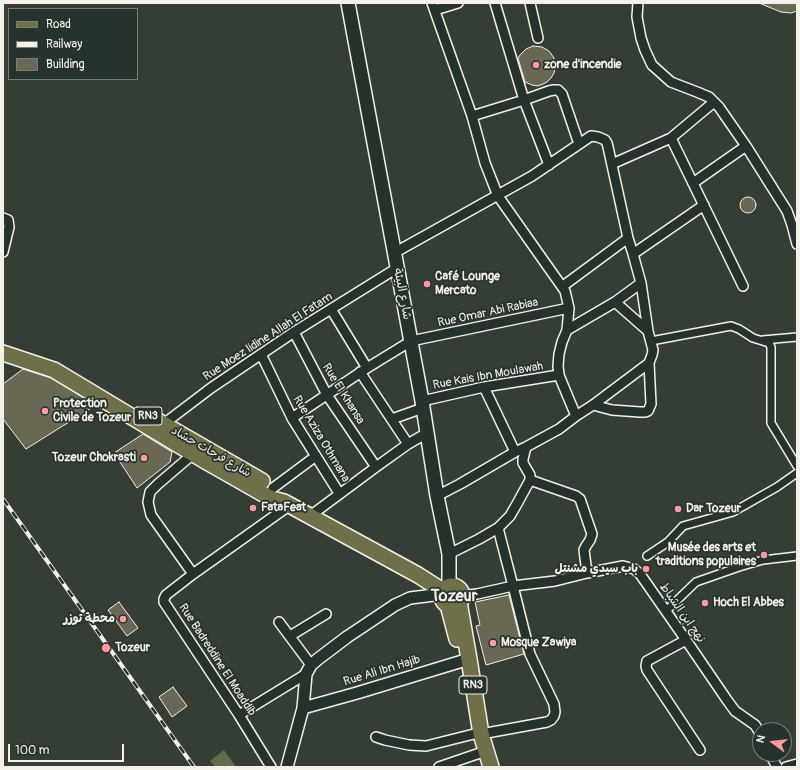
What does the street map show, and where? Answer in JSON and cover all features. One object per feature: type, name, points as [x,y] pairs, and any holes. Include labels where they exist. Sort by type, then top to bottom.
[{"type":"main road","name":"شارع البيئة","points":[[348,3],[422,404],[437,496],[449,554],[450,596]]},
{"type":"main road","name":"شارع فرحات حشاد","points":[[3,346],[60,365],[109,394],[160,428],[193,454],[211,458],[273,488],[279,492],[287,504]]},
{"type":"main road","name":"شارع فرحات حشاد","points":[[3,353],[54,370],[160,428],[211,458],[272,498],[310,516],[418,575],[450,596]]},
{"type":"main road","name":"RN3","points":[[450,596],[466,660],[482,760]]},
{"type":"main road","name":"RN3","points":[[477,734],[491,767]]},
{"type":"street","points":[[458,3],[434,6],[472,116],[485,162],[498,196],[566,291],[569,308],[567,330],[562,342],[558,366],[576,416]]},
{"type":"street","points":[[495,3],[524,100],[549,165]]},
{"type":"street","points":[[530,3],[538,38]]},
{"type":"street","points":[[638,3],[637,17],[641,38],[652,65],[671,82],[709,97],[714,102],[746,146],[787,211],[797,244]]},
{"type":"street","points":[[472,116],[551,90],[560,91],[579,144]]},
{"type":"street","points":[[612,164],[671,138],[714,102]]},
{"type":"street","points":[[394,253],[532,176],[591,136],[605,140],[612,164],[628,238],[641,283],[652,350],[649,362],[651,404],[648,411],[645,412],[612,410],[593,405]]},
{"type":"street","points":[[671,138],[743,286]]},
{"type":"street","points":[[693,183],[746,146]]},
{"type":"street","points":[[633,254],[704,205]]},
{"type":"street","points":[[3,218],[6,219],[9,225],[3,252]]},
{"type":"street","points":[[563,286],[628,238]]},
{"type":"street","name":"Rue Moez lidine Allah El Fatam","points":[[160,428],[211,388],[261,354],[397,268]]},
{"type":"street","points":[[567,330],[615,302],[641,283]]},
{"type":"street","points":[[615,302],[648,331]]},
{"type":"street","name":"Rue Omar Abi Rabiaa","points":[[410,341],[569,308]]},
{"type":"street","points":[[331,309],[364,370],[408,444]]},
{"type":"street","points":[[651,341],[731,326],[739,329],[752,338],[767,342],[771,347],[770,423],[797,466]]},
{"type":"street","name":"Rue El Khansa","points":[[294,332],[327,395],[376,467]]},
{"type":"street","points":[[759,340],[797,337]]},
{"type":"street","points":[[292,418],[410,341]]},
{"type":"street","name":"Rue Aziza Othmana","points":[[261,354],[292,418],[339,493]]},
{"type":"street","points":[[437,496],[559,429],[649,362]]},
{"type":"street","name":"Rue Kais Ibn Moulawah","points":[[392,419],[422,404],[484,387],[560,375]]},
{"type":"street","points":[[484,387],[515,452]]},
{"type":"street","points":[[310,516],[339,493],[408,444],[427,433]]},
{"type":"street","points":[[449,554],[498,528],[510,516],[530,480],[530,475],[523,463],[526,447]]},
{"type":"street","points":[[193,454],[150,492],[148,502],[151,515],[193,574]]},
{"type":"street","points":[[273,488],[316,456]]},
{"type":"street","points":[[647,556],[668,542],[683,526],[733,512],[777,487],[797,473]]},
{"type":"street","points":[[530,480],[576,496],[580,499],[592,534],[584,550],[587,573]]},
{"type":"street","name":"Rue Badreddine El Moaddib","points":[[271,767],[239,715],[164,602],[164,597],[287,504]]},
{"type":"street","points":[[376,737],[409,745],[420,746],[477,734],[547,722],[554,716],[554,704],[530,654],[514,586],[498,528]]},
{"type":"street","points":[[666,611],[696,582],[763,560],[797,556]]},
{"type":"street","name":"نهج ابن الشباط","points":[[450,596],[477,594],[514,586],[555,581],[623,566],[634,570],[640,574],[735,711],[752,723]]},
{"type":"street","points":[[239,715],[309,670],[318,659],[347,637],[395,605],[410,598],[450,596]]},
{"type":"street","points":[[290,636],[326,614]]},
{"type":"street","points":[[279,622],[290,636],[309,670],[303,708],[287,767]]},
{"type":"street","points":[[686,640],[647,661],[646,666],[700,750]]},
{"type":"street","name":"Rue Ali Ibn Hajib","points":[[303,708],[466,660]]},
{"type":"street","points":[[439,767],[482,760]]},
{"type":"street","points":[[786,767],[797,764]]},
{"type":"green space","points":[[224,750],[236,767],[215,767],[210,761]]},
{"type":"building","points":[[759,3],[797,3],[797,11],[791,13],[781,12]]},
{"type":"building","name":"zone d'incendie","points":[[533,46],[542,47],[549,51],[554,58],[555,63],[554,73],[551,78],[547,82],[538,86],[525,82],[518,58],[526,49]]},
{"type":"building","points":[[745,197],[751,197],[756,202],[754,211],[751,213],[745,213],[740,208],[740,202]]},
{"type":"building","name":"Protection Civile de Tozeur","points":[[23,369],[51,378],[96,405],[26,449],[3,419],[3,384]]},
{"type":"building","name":"Tozeur Chokrasti","points":[[143,434],[172,452],[170,462],[137,488],[114,453]]},
{"type":"building","points":[[509,595],[524,654],[486,665],[476,626],[480,625],[475,602]]},
{"type":"building","name":"محطة توزر","points":[[119,602],[138,628],[127,636],[108,610]]},
{"type":"building","points":[[173,687],[187,706],[172,717],[159,697]]},
{"type":"railway","points":[[3,499],[194,767]]},
{"type":"place","name":"zone d'incendie","points":[[536,65]]},
{"type":"place","name":"Café Lounge Mercato","points":[[427,284]]},
{"type":"place","name":"Protection Civile de Tozeur","points":[[45,411]]},
{"type":"place","name":"Tozeur Chokrasti","points":[[144,458]]},
{"type":"place","name":"FataFeat","points":[[253,508]]},
{"type":"place","name":"Dar Tozeur","points":[[678,509]]},
{"type":"place","name":"Musée des arts et traditions populaires","points":[[764,555]]},
{"type":"place","name":"باب سيدي مشنتل","points":[[646,569]]},
{"type":"place","name":"Hoch El Abbes","points":[[705,603]]},
{"type":"place","name":"محطة توزر","points":[[123,619]]},
{"type":"place","name":"Mosque Zawiya","points":[[493,643]]},
{"type":"place","name":"Tozeur","points":[[106,648]]},
{"type":"district","name":"Tozeur","points":[[454,597]]}]
